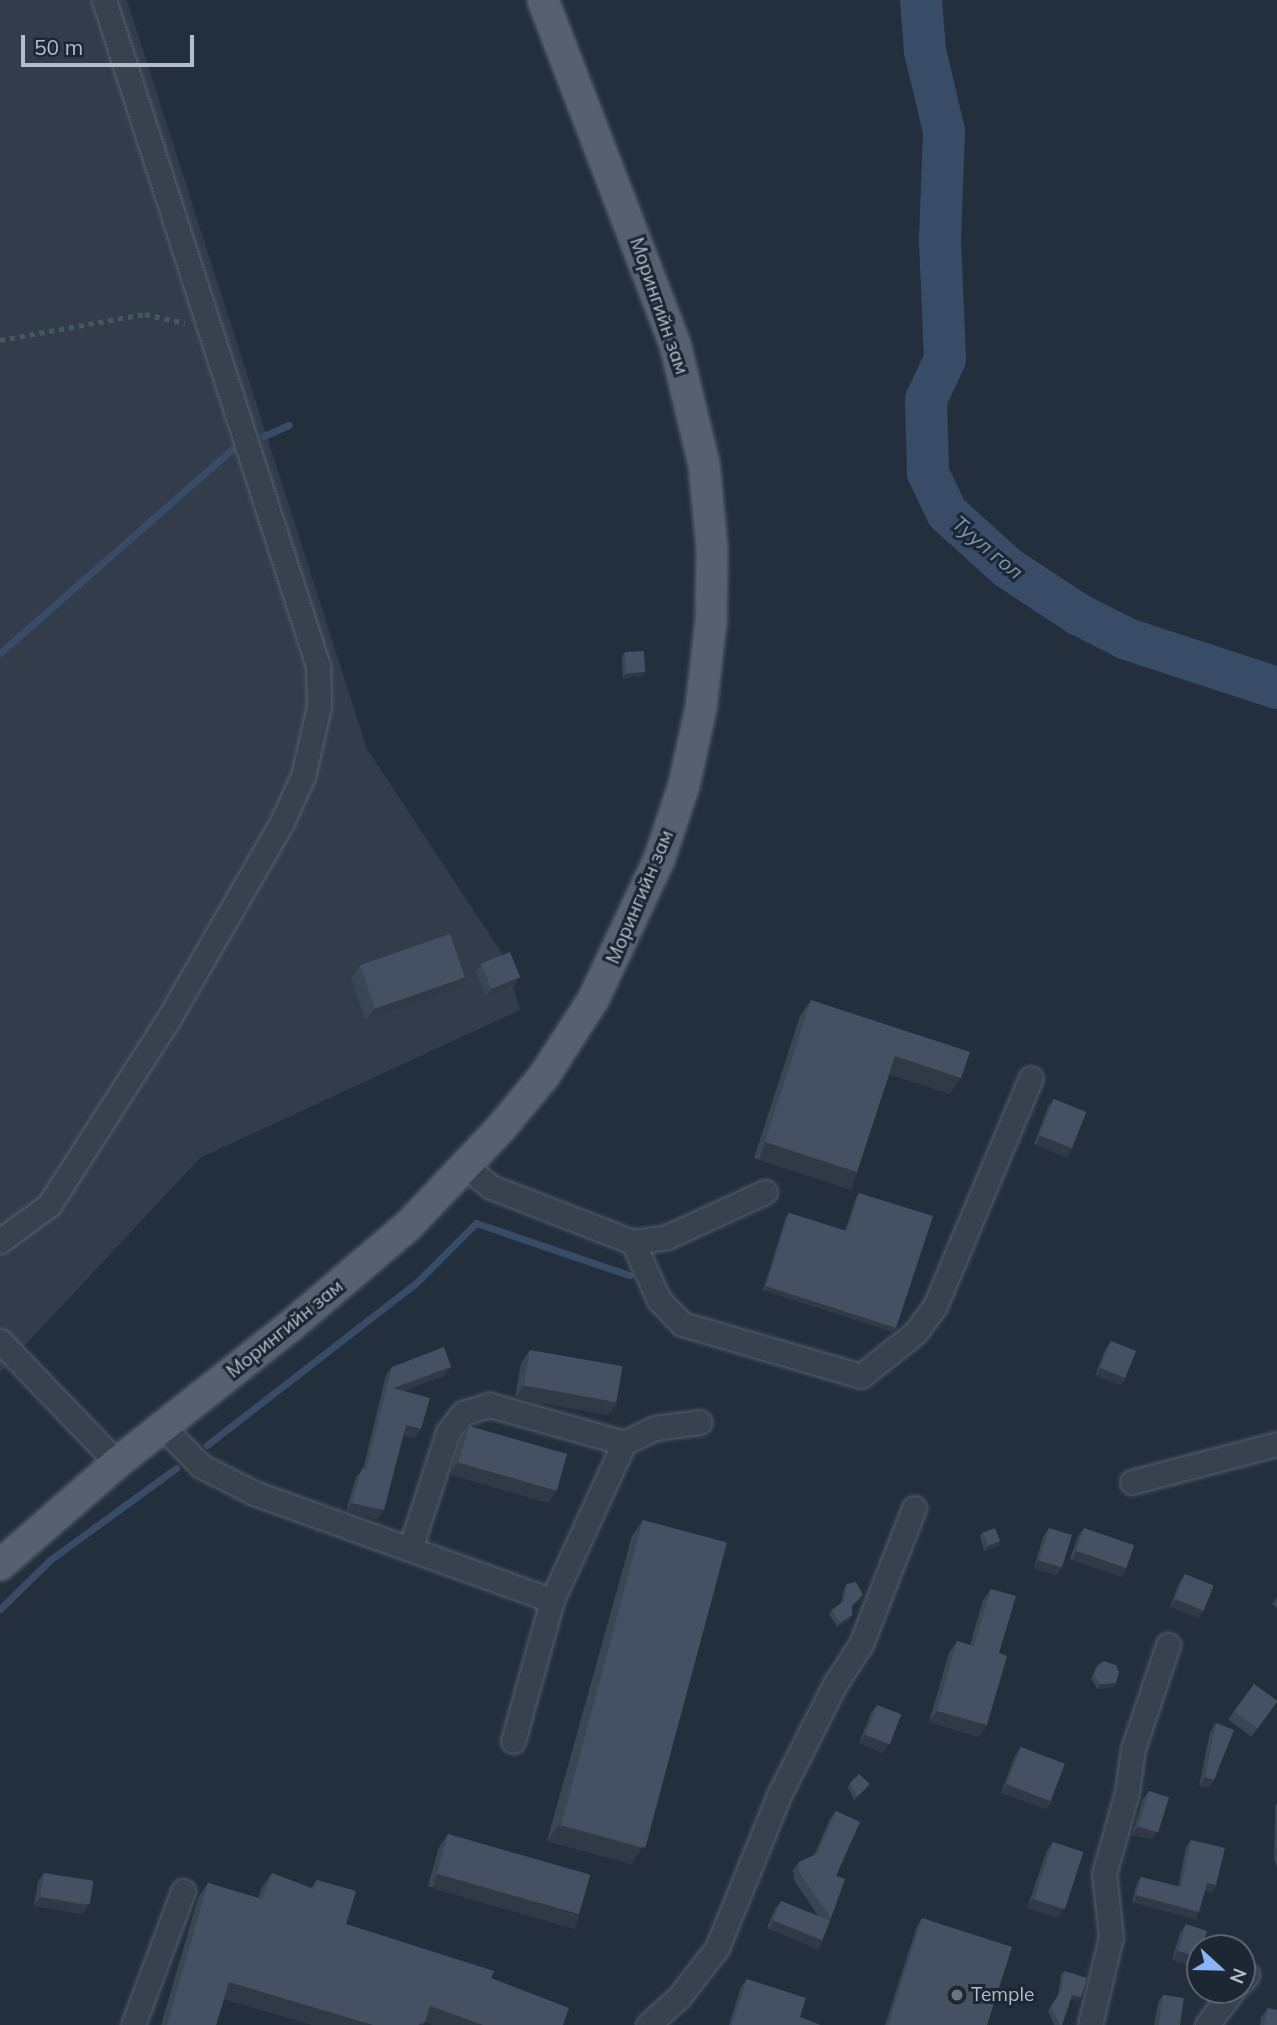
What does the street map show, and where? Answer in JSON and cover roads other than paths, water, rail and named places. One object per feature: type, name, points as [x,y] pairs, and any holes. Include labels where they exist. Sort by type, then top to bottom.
[{"type":"main road","name":"Морингийн зам","points":[[0,1565],[117,1463],[328,1294],[408,1226],[466,1167],[544,1076],[593,1000],[630,928],[684,785],[701,708],[711,621],[712,548],[705,464],[675,344],[543,0]]},
{"type":"street","points":[[0,1241],[49,1205],[154,1042],[282,822],[314,740],[318,666],[104,0]]},
{"type":"street","points":[[633,1242],[659,1300],[682,1324],[861,1376],[916,1332],[935,1306],[1031,1079]]},
{"type":"street","points":[[466,1167],[491,1187],[633,1242],[667,1237],[765,1192]]},
{"type":"street","points":[[0,1341],[117,1463]]},
{"type":"street","points":[[410,1549],[448,1432],[463,1413],[490,1405],[624,1443]]},
{"type":"street","points":[[513,1741],[552,1600],[624,1443],[654,1428],[700,1422]]},
{"type":"street","points":[[163,1427],[201,1466],[254,1493],[552,1600]]},
{"type":"street","points":[[1132,1482],[1277,1444]]},
{"type":"street","points":[[648,2025],[679,1997],[717,1948],[779,1796],[835,1684],[861,1644],[914,1508]]},
{"type":"street","points":[[1090,2025],[1111,1937],[1104,1874],[1127,1792],[1133,1749],[1168,1645]]},
{"type":"street","points":[[133,2025],[183,1891]]},
{"type":"street","points":[[1207,2025],[1224,2004]]},
{"type":"waterway","name":"Туул гол","points":[[921,0],[925,51],[944,131],[940,240],[945,359],[926,400],[928,473],[947,513],[1008,568],[1078,614],[1127,639],[1277,688]]},
{"type":"waterway","points":[[264,436],[289,425]]},
{"type":"waterway","points":[[0,653],[231,450]]},
{"type":"waterway","points":[[207,1445],[417,1282],[476,1223],[629,1275]]},
{"type":"waterway","points":[[0,1609],[50,1560],[176,1468]]},
{"type":"place","name":"Temple","points":[[957,1995]]}]
